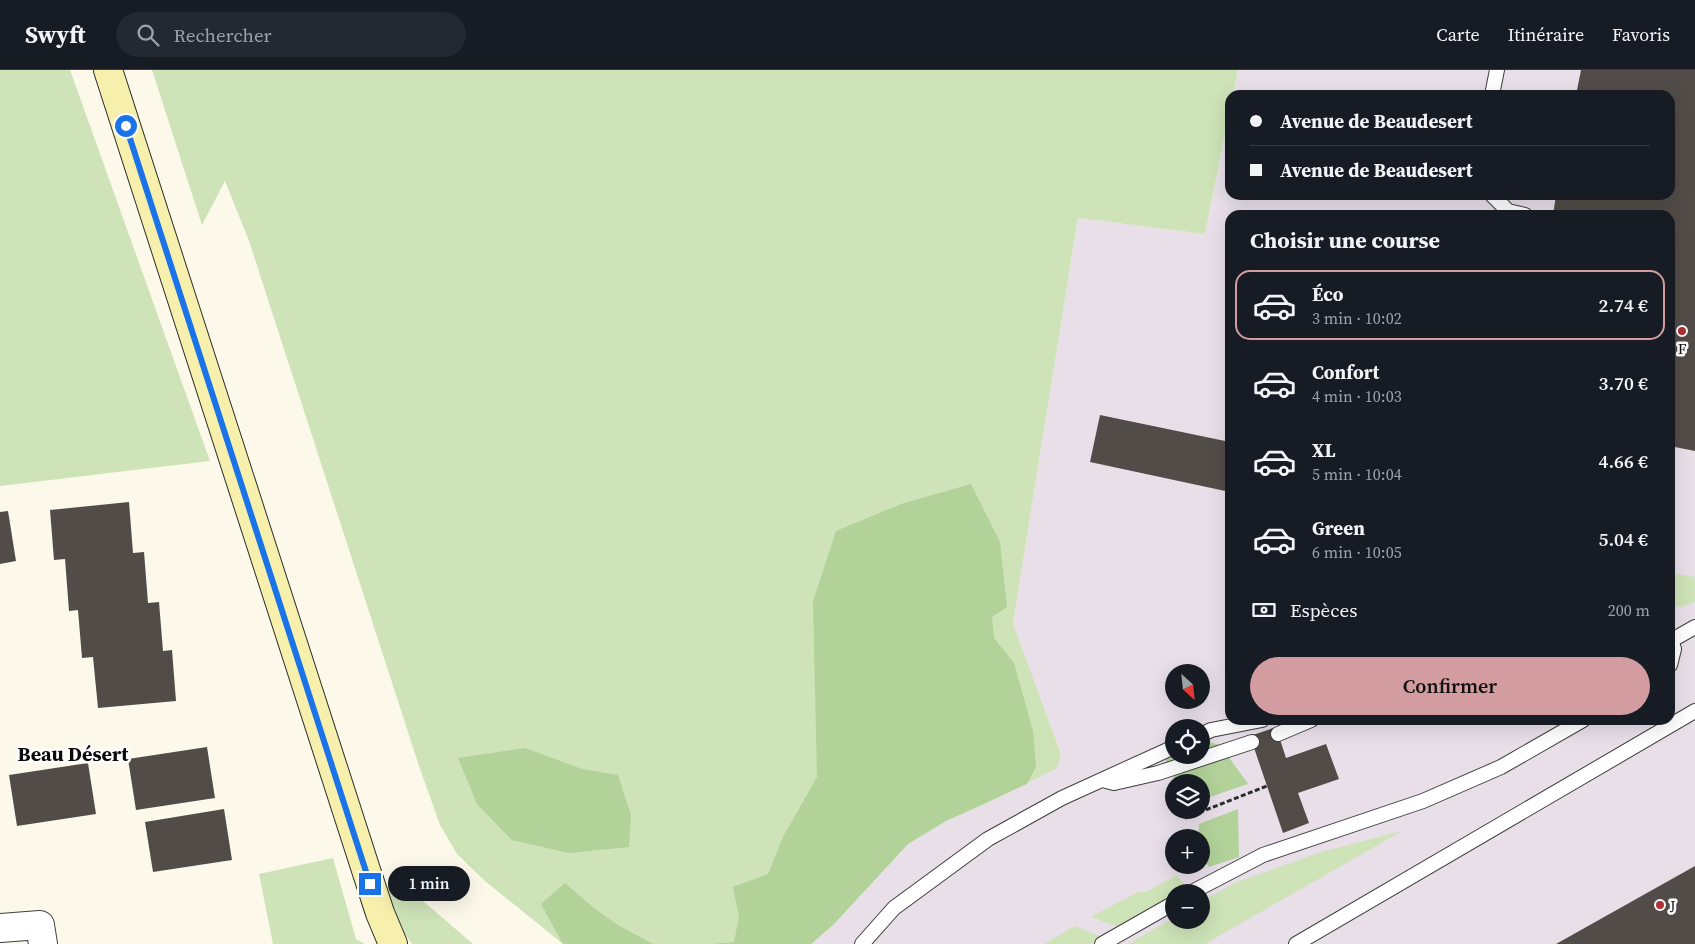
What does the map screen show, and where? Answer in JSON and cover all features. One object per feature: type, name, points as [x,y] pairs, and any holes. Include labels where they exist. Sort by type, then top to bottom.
[{"type":"main road","points":[[108,70],[368,879],[393,944]]},
{"type":"street","points":[[0,928],[40,925],[43,944]]},
{"type":"lane","points":[[1493,90],[1497,70]]},
{"type":"lane","points":[[1495,200],[1506,210]]},
{"type":"lane","points":[[1675,636],[1695,627]]},
{"type":"lane","points":[[1675,723],[1695,711]]},
{"type":"lane","points":[[1210,730],[1236,725]]},
{"type":"lane","points":[[1278,734],[1299,725]]},
{"type":"lane","points":[[1207,884],[1263,855],[1423,801],[1501,767],[1574,725]]},
{"type":"lane","points":[[1296,944],[1671,725]]},
{"type":"lane","points":[[1103,780],[1114,783],[1158,773],[1252,742]]},
{"type":"lane","points":[[862,944],[894,908],[988,839],[1046,806],[1165,751]]},
{"type":"lane","points":[[1102,944],[1165,908]]},
{"type":"path","points":[[1210,808],[1267,786]]},
{"type":"shaded area","points":[[1238,70],[1695,70],[1695,944],[811,944],[833,925],[908,844],[946,821],[1027,784],[1061,754],[1013,623],[1078,218],[1205,234],[1225,134],[1225,200],[1675,200],[1675,90],[1234,90]]},
{"type":"green space","points":[[0,70],[70,70],[210,461],[0,486]]},
{"type":"green space","points":[[152,70],[1238,70],[1234,90],[1225,90],[1225,134],[1205,234],[1078,218],[1013,623],[1061,754],[1057,768],[992,801],[946,821],[908,844],[833,925],[811,944],[563,944],[485,881],[457,854],[440,825],[419,766],[249,241],[225,181],[202,225]]},
{"type":"green space","points":[[971,484],[1000,542],[1007,607],[992,617],[994,638],[1014,663],[1033,731],[1036,767],[1027,784],[946,821],[908,844],[833,925],[811,944],[712,944],[734,942],[739,917],[733,887],[768,874],[783,837],[817,777],[813,601],[836,531],[901,504]]},
{"type":"green space","points":[[1675,574],[1695,577],[1695,602],[1681,607],[1675,606]]},
{"type":"green space","points":[[1210,742],[1220,745],[1248,784],[1210,797],[1210,774],[1172,774],[1168,764],[1210,764]]},
{"type":"green space","points":[[525,748],[582,769],[618,775],[631,815],[629,847],[569,853],[512,840],[477,804],[458,758]]},
{"type":"green space","points":[[1238,809],[1239,857],[1210,867],[1210,829],[1199,829],[1199,824]]},
{"type":"green space","points":[[1402,831],[1205,944],[1128,944],[1165,923],[1165,929],[1210,929],[1210,897],[1234,883],[1321,852]]},
{"type":"green space","points":[[333,858],[356,939],[365,944],[273,944],[259,874]]},
{"type":"green space","points":[[400,871],[409,889],[473,944],[412,944],[402,930],[384,891]]},
{"type":"green space","points":[[1177,875],[1184,884],[1165,884],[1165,899],[1118,927],[1091,917],[1138,892],[1146,892]]},
{"type":"green space","points":[[565,883],[595,909],[618,925],[653,944],[563,944],[541,904]]},
{"type":"green space","points":[[1075,926],[1102,937],[1090,944],[1044,944]]},
{"type":"building","name":"F","points":[[1581,70],[1695,70],[1695,451],[1675,447],[1675,210],[1554,210],[1555,200],[1675,200],[1675,90],[1577,90]]},
{"type":"building","points":[[1100,415],[1225,441],[1225,491],[1090,462]]},
{"type":"building","points":[[129,502],[133,553],[144,552],[148,603],[159,602],[163,651],[172,650],[176,701],[98,708],[93,657],[82,658],[78,610],[69,611],[65,559],[54,560],[50,510]]},
{"type":"building","points":[[8,511],[16,561],[0,564],[0,512]]},
{"type":"building","points":[[1276,727],[1286,758],[1326,744],[1339,779],[1298,793],[1309,823],[1283,833],[1250,736]]},
{"type":"building","points":[[207,747],[215,798],[136,810],[128,759]]},
{"type":"building","points":[[88,763],[96,814],[17,826],[9,775]]},
{"type":"building","points":[[224,809],[232,860],[153,872],[145,822]]},
{"type":"building","name":"J","points":[[1695,866],[1695,944],[1556,944]]},
{"type":"place","name":"F","points":[[1682,331]]},
{"type":"place","name":"J","points":[[1660,905]]},
{"type":"district","name":"Beau Désert","points":[[73,754]]},
{"type":"route","points":[[126,126],[370,884]]}]
